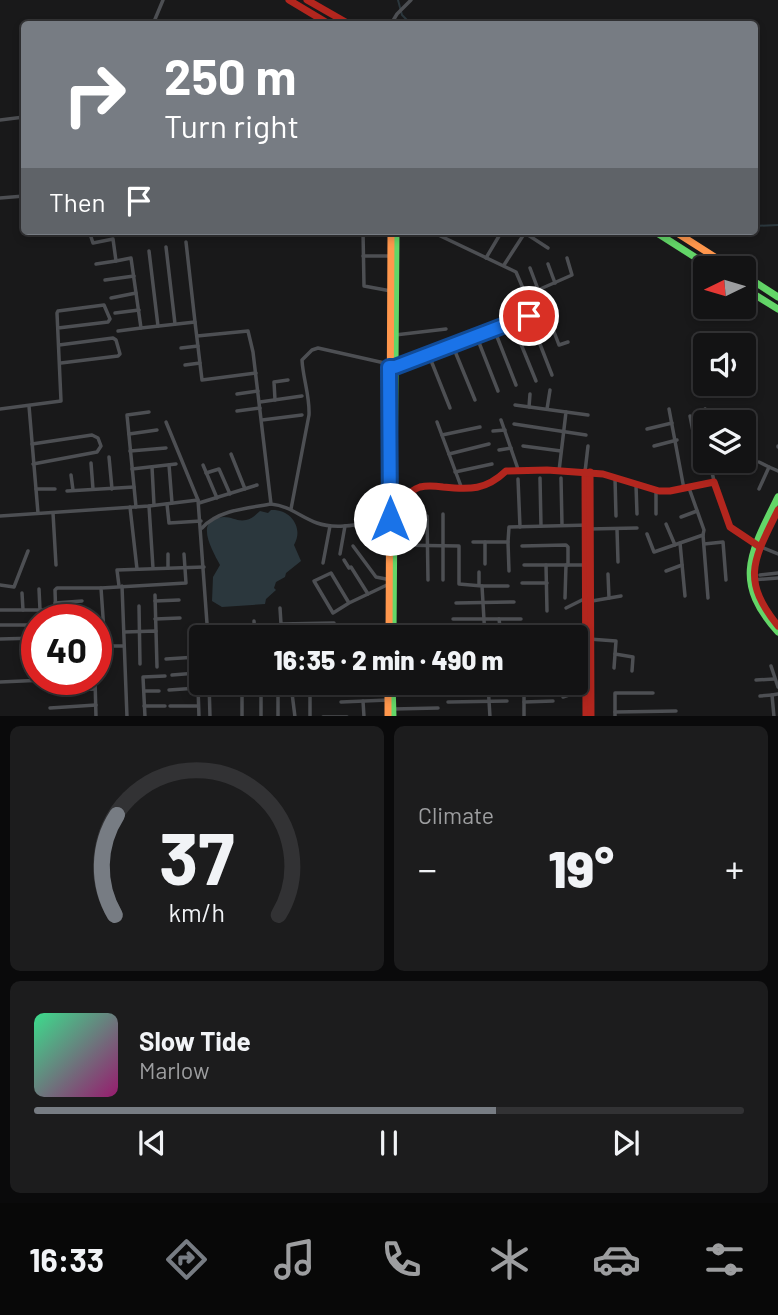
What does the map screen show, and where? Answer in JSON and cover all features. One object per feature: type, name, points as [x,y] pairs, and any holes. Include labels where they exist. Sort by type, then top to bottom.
[{"type":"main road","points":[[289,0],[324,21]]},
{"type":"main road","points":[[307,0],[344,21]]},
{"type":"main road","points":[[391,625],[393,235]]},
{"type":"main road","points":[[389,625],[394,545],[391,366],[395,335],[393,235]]},
{"type":"main road","points":[[660,235],[693,256]]},
{"type":"main road","points":[[680,235],[713,256]]},
{"type":"main road","points":[[756,283],[778,297]]},
{"type":"main road","points":[[756,295],[778,309]]},
{"type":"main road","points":[[393,507],[407,494],[420,487],[462,489],[492,484],[506,471],[519,475],[530,469],[560,474],[587,472],[656,490],[670,491],[714,482],[730,527],[758,545]]},
{"type":"main road","points":[[587,472],[592,716]]},
{"type":"main road","points":[[778,497],[758,545],[754,579],[758,608],[778,632]]},
{"type":"main road","points":[[758,545],[778,510]]},
{"type":"main road","points":[[754,579],[764,609],[778,626]]},
{"type":"main road","points":[[588,648],[589,639]]},
{"type":"main road","points":[[389,695],[391,714]]},
{"type":"main road","points":[[391,695],[391,714]]},
{"type":"main road","points":[[586,695],[586,716]]},
{"type":"street","points":[[154,21],[163,0]]},
{"type":"street","points":[[393,21],[411,0]]},
{"type":"street","points":[[0,120],[21,117]]},
{"type":"street","points":[[0,198],[21,196]]},
{"type":"street","points":[[90,235],[93,243],[113,239],[116,261]]},
{"type":"street","points":[[363,235],[365,287],[391,292]]},
{"type":"street","points":[[438,235],[516,272],[552,375]]},
{"type":"street","points":[[486,258],[500,235]]},
{"type":"street","points":[[503,265],[523,235]]},
{"type":"street","points":[[529,235],[548,248]]},
{"type":"street","points":[[186,242],[203,380],[256,373]]},
{"type":"street","points":[[166,247],[175,324]]},
{"type":"street","points":[[149,251],[158,326]]},
{"type":"street","points":[[363,256],[391,256]]},
{"type":"street","points":[[96,264],[131,258],[141,328]]},
{"type":"street","points":[[538,290],[572,275],[566,258]]},
{"type":"street","points":[[548,264],[555,283]]},
{"type":"street","points":[[530,268],[559,345],[568,342]]},
{"type":"street","points":[[105,280],[134,276]]},
{"type":"street","points":[[111,298],[136,293]]},
{"type":"street","points":[[0,409],[61,401],[57,313],[59,311],[104,306],[110,319],[108,322],[58,328]]},
{"type":"street","points":[[115,313],[139,310]]},
{"type":"street","points":[[291,509],[309,415],[302,360],[312,350],[318,348],[391,366],[545,310]]},
{"type":"street","points":[[118,331],[195,322]]},
{"type":"street","points":[[512,322],[536,381]]},
{"type":"street","points":[[395,335],[446,329]]},
{"type":"street","points":[[494,329],[516,385]]},
{"type":"street","points":[[197,336],[247,330],[256,373],[271,504]]},
{"type":"street","points":[[476,335],[498,391]]},
{"type":"street","points":[[59,345],[113,338],[120,354],[60,363]]},
{"type":"street","points":[[452,345],[475,400]]},
{"type":"street","points":[[181,348],[198,346]]},
{"type":"street","points":[[428,353],[450,408]]},
{"type":"street","points":[[185,365],[200,363]]},
{"type":"street","points":[[275,400],[274,382],[288,380]]},
{"type":"street","points":[[547,409],[550,390]]},
{"type":"street","points":[[237,394],[258,391]]},
{"type":"street","points":[[528,407],[530,394]]},
{"type":"street","points":[[260,402],[302,396]]},
{"type":"street","points":[[515,405],[588,415]]},
{"type":"street","points":[[29,406],[38,513]]},
{"type":"street","points":[[237,411],[260,408]]},
{"type":"street","points":[[669,409],[687,488],[704,530],[708,598]]},
{"type":"street","points":[[136,507],[127,415],[149,412]]},
{"type":"street","points":[[562,525],[560,474],[566,412]]},
{"type":"street","points":[[262,420],[302,415]]},
{"type":"street","points":[[690,416],[693,432]]},
{"type":"street","points":[[501,420],[519,475],[520,527]]},
{"type":"street","points":[[166,422],[199,502],[208,625]]},
{"type":"street","points":[[437,422],[462,489]]},
{"type":"street","points":[[647,429],[673,422]]},
{"type":"street","points":[[514,425],[586,435]]},
{"type":"street","points":[[442,435],[480,427]]},
{"type":"street","points":[[129,434],[157,430]]},
{"type":"street","points":[[493,431],[505,430]]},
{"type":"street","points":[[32,444],[95,435],[101,446],[97,452],[33,464]]},
{"type":"street","points":[[654,446],[677,440]]},
{"type":"street","points":[[449,454],[489,444]]},
{"type":"street","points":[[523,446],[561,451]]},
{"type":"street","points":[[587,472],[588,446]]},
{"type":"street","points":[[130,450],[166,448]]},
{"type":"street","points":[[499,450],[511,448]]},
{"type":"street","points":[[230,454],[245,489]]},
{"type":"street","points":[[109,457],[111,489]]},
{"type":"street","points":[[759,462],[778,471]]},
{"type":"street","points":[[91,463],[93,490]]},
{"type":"street","points":[[132,469],[176,464]]},
{"type":"street","points":[[456,472],[492,464]]},
{"type":"street","points":[[169,465],[169,523],[201,521]]},
{"type":"street","points":[[203,465],[217,498]]},
{"type":"street","points":[[152,467],[153,568]]},
{"type":"street","points":[[759,489],[769,467]]},
{"type":"street","points":[[206,473],[219,469],[230,494]]},
{"type":"street","points":[[712,473],[714,482]]},
{"type":"street","points":[[71,475],[73,491]]},
{"type":"street","points":[[540,478],[541,526]]},
{"type":"street","points":[[615,478],[616,516]]},
{"type":"street","points":[[0,516],[199,502],[257,485]]},
{"type":"street","points":[[636,485],[637,514]]},
{"type":"street","points":[[67,491],[134,487]]},
{"type":"street","points":[[36,489],[55,489]]},
{"type":"street","points":[[656,490],[656,514]]},
{"type":"street","points":[[202,528],[210,520],[226,514],[271,504],[291,509],[311,521],[330,526],[392,519]]},
{"type":"street","points":[[130,507],[137,569]]},
{"type":"street","points":[[681,517],[697,511]]},
{"type":"street","points":[[53,513],[56,565]]},
{"type":"street","points":[[443,514],[443,580]]},
{"type":"street","points":[[427,516],[428,579]]},
{"type":"street","points":[[666,524],[677,544],[685,596]]},
{"type":"street","points":[[509,571],[509,527],[562,525],[637,528]]},
{"type":"street","points":[[323,563],[330,526]]},
{"type":"street","points":[[340,554],[345,526]]},
{"type":"street","points":[[617,528],[618,562]]},
{"type":"street","points":[[648,534],[654,552],[703,535]]},
{"type":"street","points":[[473,542],[508,542]]},
{"type":"street","points":[[485,542],[485,564]]},
{"type":"street","points":[[704,544],[723,542],[726,580]]},
{"type":"street","points":[[394,545],[459,545],[459,584],[508,586]]},
{"type":"street","points":[[758,545],[778,554]]},
{"type":"street","points":[[353,546],[376,577],[391,581]]},
{"type":"street","points":[[522,546],[568,547],[565,598]]},
{"type":"street","points":[[0,585],[14,587],[28,551]]},
{"type":"street","points":[[168,554],[168,567]]},
{"type":"street","points":[[82,601],[55,603],[57,588],[186,583],[184,554]]},
{"type":"street","points":[[344,560],[368,594]]},
{"type":"street","points":[[524,565],[589,565]]},
{"type":"street","points":[[546,565],[547,611]]},
{"type":"street","points":[[666,571],[682,565]]},
{"type":"street","points":[[127,716],[121,586],[117,570],[204,567]]},
{"type":"street","points":[[479,572],[484,625]]},
{"type":"street","points":[[349,603],[331,573],[314,580],[333,613],[391,581]]},
{"type":"street","points":[[608,574],[609,598]]},
{"type":"street","points":[[754,579],[778,576]]},
{"type":"street","points":[[754,579],[778,576]]},
{"type":"street","points":[[522,583],[547,583]]},
{"type":"street","points":[[101,588],[105,646],[124,646]]},
{"type":"street","points":[[39,589],[40,604]]},
{"type":"street","points":[[22,593],[23,604]]},
{"type":"street","points":[[155,595],[157,667]]},
{"type":"street","points":[[566,608],[589,599],[621,596]]},
{"type":"street","points":[[155,601],[179,600]]},
{"type":"street","points":[[456,603],[514,603]]},
{"type":"street","points":[[139,606],[140,664]]},
{"type":"street","points":[[280,608],[281,624],[334,625]]},
{"type":"street","points":[[0,610],[21,610]]},
{"type":"street","points":[[155,620],[180,618]]},
{"type":"street","points":[[453,619],[521,619]]},
{"type":"street","points":[[499,619],[500,625]]},
{"type":"street","points":[[254,621],[254,625]]},
{"type":"street","points":[[0,625],[21,625]]},
{"type":"street","points":[[124,632],[156,631]]},
{"type":"street","points":[[0,639],[21,638]]},
{"type":"street","points":[[589,639],[616,641],[614,668]]},
{"type":"street","points":[[615,654],[633,657],[632,671]]},
{"type":"street","points":[[166,659],[189,658]]},
{"type":"street","points":[[771,666],[778,687]]},
{"type":"street","points":[[172,675],[189,674]]},
{"type":"street","points":[[145,716],[143,677],[165,676]]},
{"type":"street","points":[[755,680],[775,679]]},
{"type":"street","points":[[0,682],[21,681]]},
{"type":"street","points":[[169,690],[189,689]]},
{"type":"street","points":[[144,691],[159,691]]},
{"type":"street","points":[[653,692],[615,693],[615,714],[676,711]]},
{"type":"street","points":[[760,696],[778,694]]},
{"type":"street","points":[[95,695],[96,716]]},
{"type":"street","points":[[198,695],[199,716]]},
{"type":"street","points":[[209,695],[210,716]]},
{"type":"street","points":[[242,716],[243,695]]},
{"type":"street","points":[[261,695],[261,716]]},
{"type":"street","points":[[278,695],[278,716]]},
{"type":"street","points":[[292,695],[295,716]]},
{"type":"street","points":[[310,695],[310,716]]},
{"type":"street","points":[[489,695],[490,716]]},
{"type":"street","points":[[524,695],[524,716]]},
{"type":"street","points":[[563,697],[569,695]]},
{"type":"street","points":[[772,695],[776,710],[774,716]]},
{"type":"street","points":[[341,702],[388,700]]},
{"type":"street","points":[[363,701],[363,716]]},
{"type":"street","points":[[448,702],[507,701]]},
{"type":"street","points":[[524,702],[553,701]]},
{"type":"street","points":[[50,708],[96,705]]},
{"type":"street","points":[[144,706],[198,705]]},
{"type":"street","points":[[391,714],[438,708]]},
{"type":"street","points":[[323,716],[347,716]]},
{"type":"shaded area","points":[[271,510],[284,513],[294,521],[297,539],[294,545],[301,561],[276,582],[276,590],[266,599],[265,604],[222,607],[212,601],[213,577],[220,565],[207,536],[209,523],[224,517],[246,520],[260,511],[268,513]]},
{"type":"waterway","points":[[398,0],[402,15],[408,21]]},
{"type":"waterway","points":[[758,226],[778,225]]},
{"type":"traffic: fast","points":[[393,625],[396,235]]},
{"type":"traffic: fast","points":[[660,235],[693,256]]},
{"type":"traffic: fast","points":[[756,283],[778,297]]},
{"type":"traffic: fast","points":[[756,295],[778,309]]},
{"type":"traffic: fast","points":[[778,497],[760,534],[751,566],[755,597],[778,632]]},
{"type":"traffic: fast","points":[[392,695],[393,716]]},
{"type":"traffic: slow","points":[[389,625],[391,235]]},
{"type":"traffic: slow","points":[[680,235],[713,256]]},
{"type":"traffic: slow","points":[[388,695],[388,716]]},
{"type":"traffic: jam","points":[[289,0],[324,21]]},
{"type":"traffic: jam","points":[[307,0],[344,21]]},
{"type":"traffic: jam","points":[[393,507],[420,487],[477,487],[492,482],[506,471],[547,470],[603,474],[659,491],[714,482],[730,527],[760,547]]},
{"type":"traffic: jam","points":[[585,472],[586,716]]},
{"type":"traffic: jam","points":[[590,472],[591,716]]},
{"type":"traffic: jam","points":[[778,510],[757,556],[755,569],[759,595],[778,626]]},
{"type":"route","points":[[390,519],[389,367],[529,316]]}]
